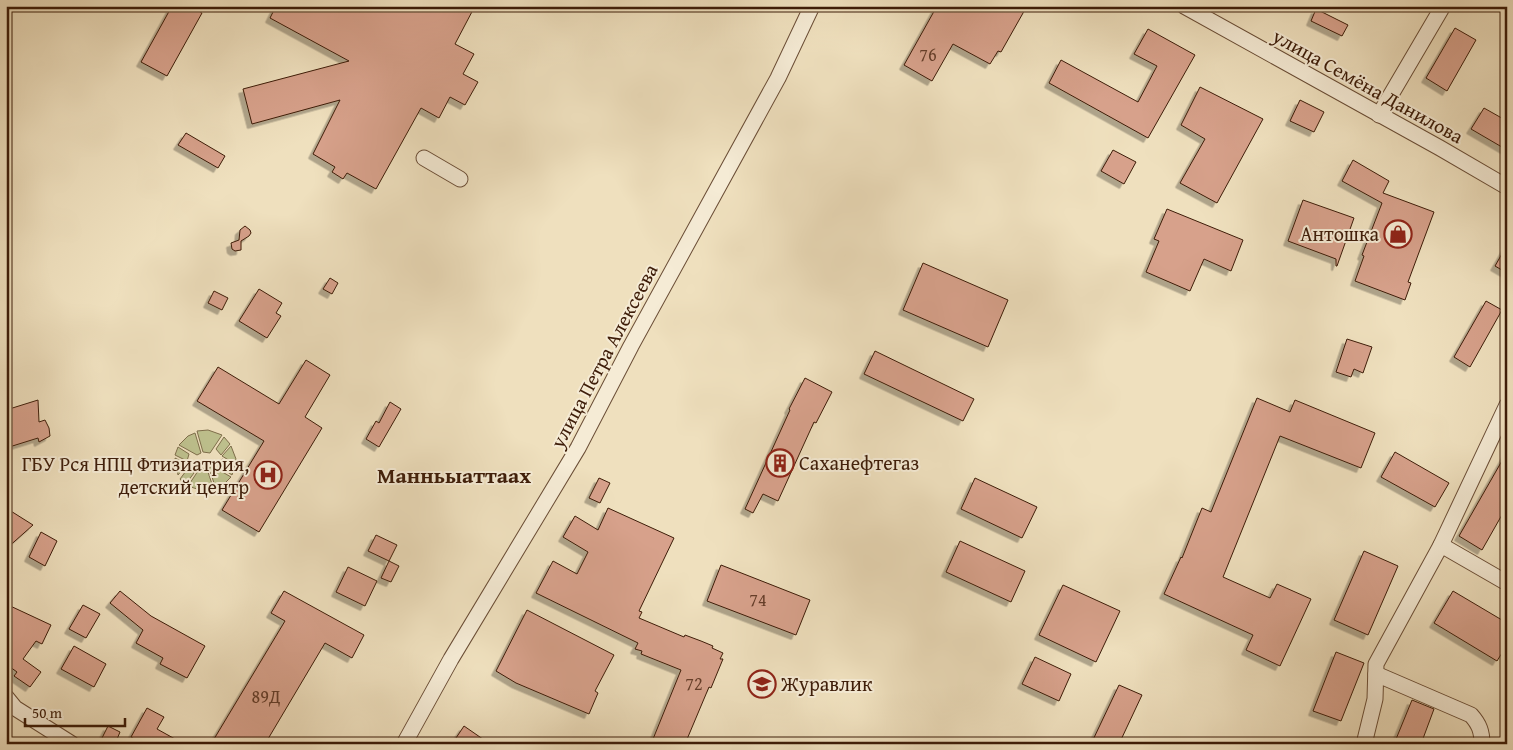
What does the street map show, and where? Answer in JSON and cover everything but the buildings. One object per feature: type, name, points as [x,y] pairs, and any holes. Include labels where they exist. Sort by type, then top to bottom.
[{"type":"street","name":"улица Петра Алексеева","points":[[404,744],[451,658],[578,448],[631,346],[773,86],[812,6]]},
{"type":"street","name":"улица Семёна Данилова","points":[[1184,6],[1507,187]]},
{"type":"street","points":[[1379,115],[1443,6]]},
{"type":"street","points":[[424,158],[460,179]]},
{"type":"street","points":[[1364,744],[1375,699],[1376,664],[1441,545],[1507,405]]},
{"type":"street","points":[[1441,545],[1507,583]]},
{"type":"street","points":[[1376,674],[1470,715],[1477,722],[1482,733],[1482,744]]},
{"type":"street","points":[[6,697],[15,708],[72,744]]},
{"type":"green space","points":[[208,430],[222,435],[210,453],[203,452],[197,431]]},
{"type":"green space","points":[[195,433],[201,453],[197,455],[179,445],[188,436]]},
{"type":"green space","points":[[224,437],[230,444],[221,455],[216,449]]},
{"type":"green space","points":[[231,446],[236,459],[235,464],[222,456]]},
{"type":"green space","points":[[178,447],[189,454],[187,461],[175,455]]},
{"type":"green space","points":[[175,458],[187,464],[178,475]]},
{"type":"green space","points":[[222,459],[235,465],[232,475],[220,467]]},
{"type":"green space","points":[[212,466],[231,477],[216,489],[209,468]]},
{"type":"green space","points":[[189,467],[194,473],[185,485],[180,479]]},
{"type":"green space","points":[[200,468],[207,469],[214,490],[203,491],[188,486]]},
{"type":"place","name":"Антошка","points":[[1398,234]]},
{"type":"place","name":"Саханефтегаз","points":[[780,463]]},
{"type":"place","name":"ГБУ Рся НПЦ Фтизиатрия, детский центр","points":[[268,475]]},
{"type":"place","name":"Журавлик","points":[[762,684]]},
{"type":"district","name":"Манньыаттаах","points":[[454,475]]}]
